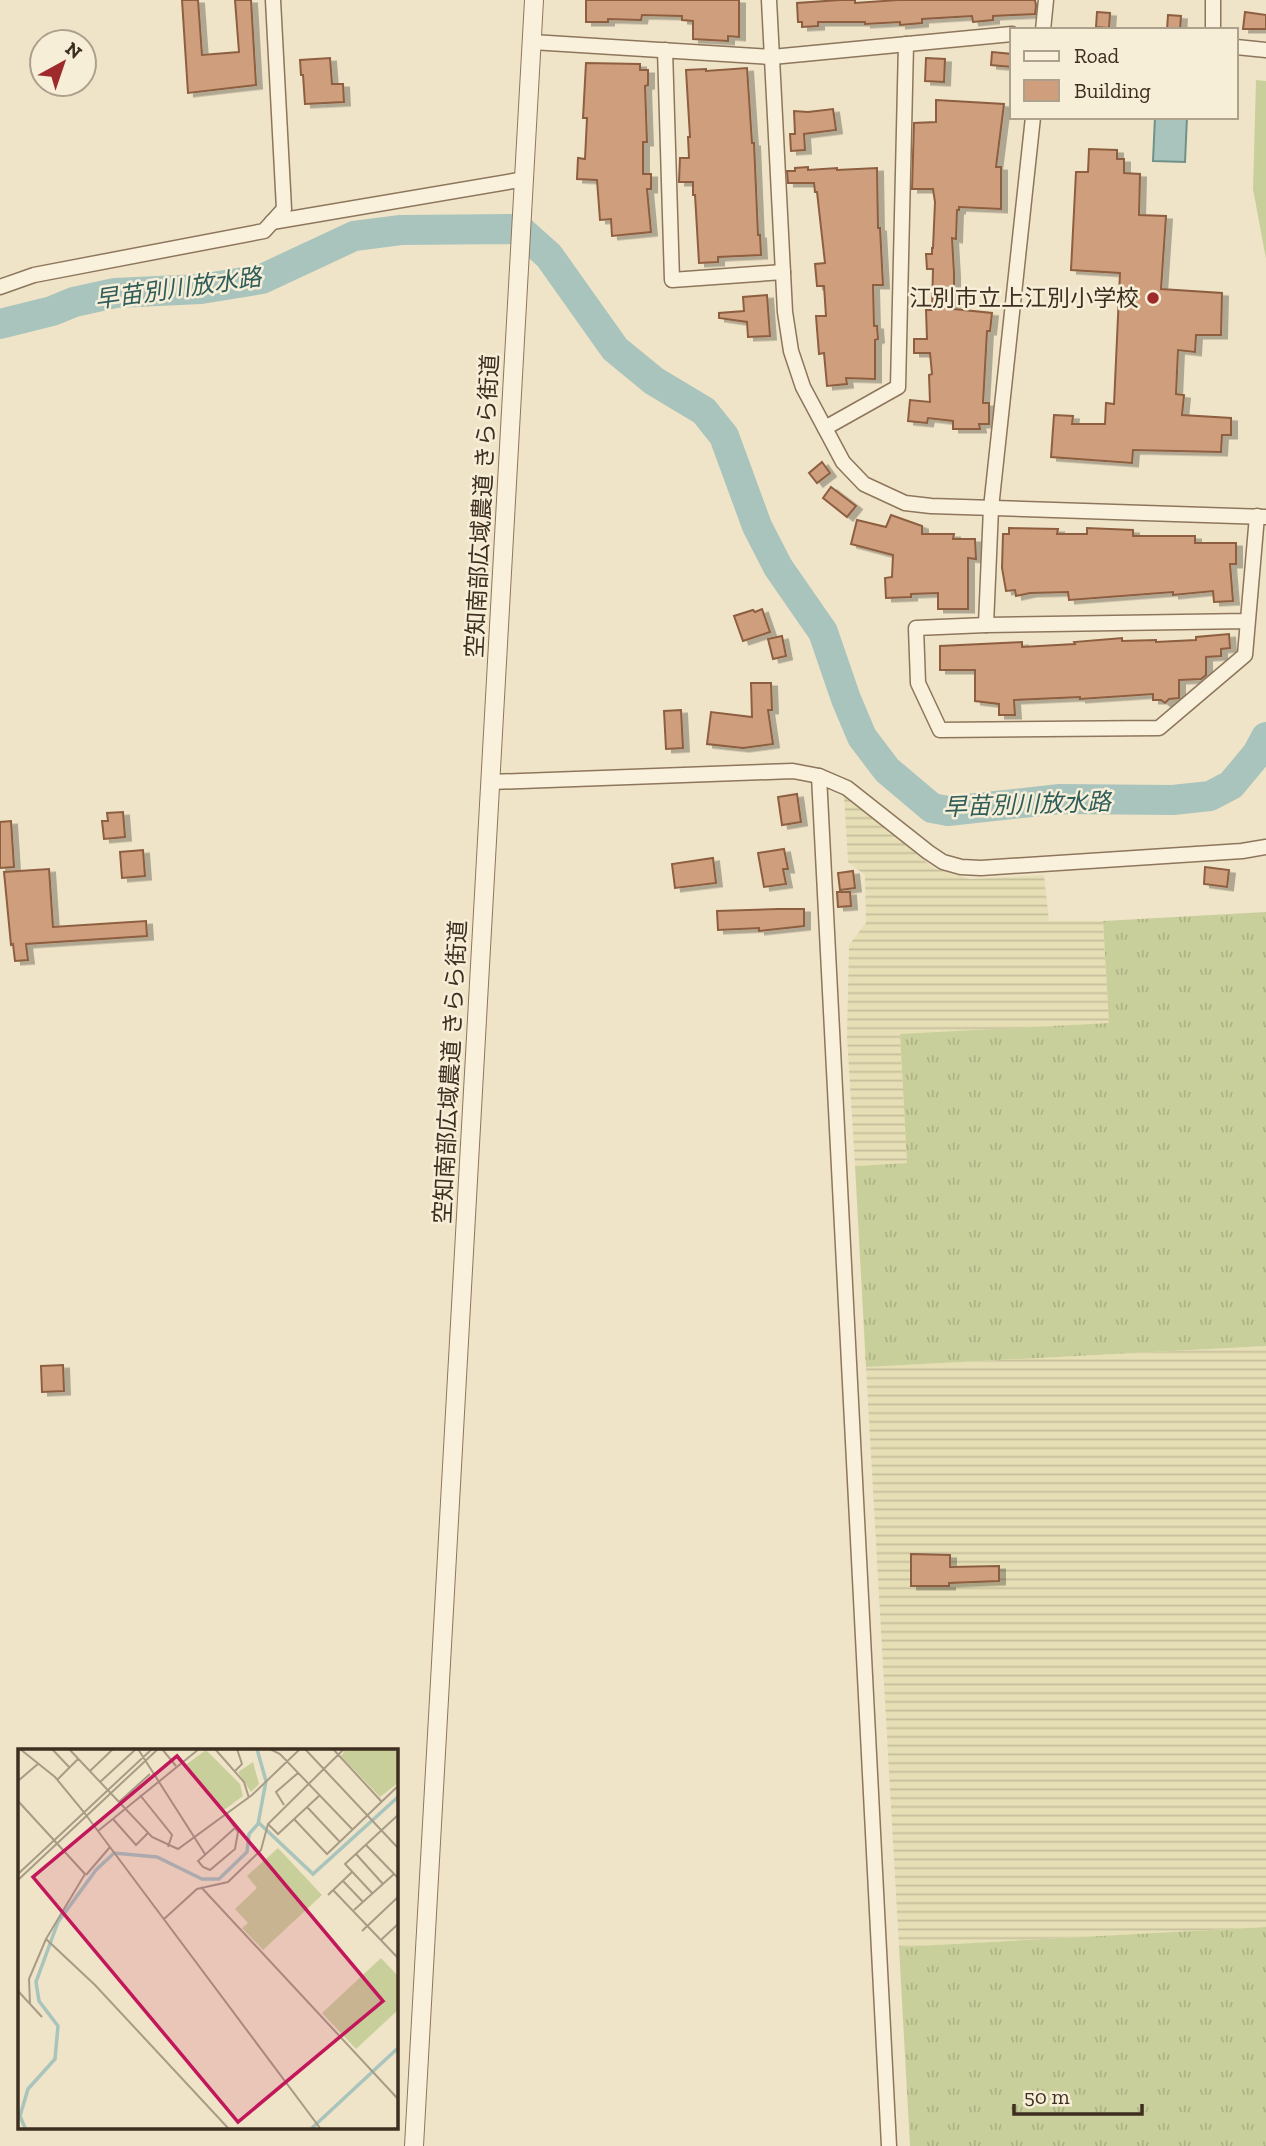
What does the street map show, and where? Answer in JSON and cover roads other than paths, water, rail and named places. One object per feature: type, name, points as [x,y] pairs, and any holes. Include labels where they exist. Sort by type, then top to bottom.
[{"type":"street","points":[[0,287],[34,275],[264,231],[284,209],[273,0]]},
{"type":"street","name":"空知南部広域農道 きらら街道","points":[[414,2146],[534,0]]},
{"type":"street","points":[[769,0],[785,312],[791,351],[803,387],[843,462],[864,484],[905,503],[1261,516],[1245,654],[1159,729],[940,730],[918,684],[916,628],[1248,621]]},
{"type":"street","points":[[1042,28],[1046,0]]},
{"type":"street","points":[[1213,0],[1213,28]]},
{"type":"street","points":[[532,42],[772,57],[1010,34]]},
{"type":"street","points":[[825,428],[898,387],[906,44]]},
{"type":"street","points":[[1238,47],[1266,50]]},
{"type":"street","points":[[665,50],[672,280],[783,272]]},
{"type":"street","points":[[986,625],[991,508],[1033,119]]},
{"type":"street","points":[[272,222],[525,179]]},
{"type":"street","points":[[491,782],[793,771],[819,776],[847,788],[928,852],[943,862],[961,867],[1091,861],[1266,847]]},
{"type":"street","points":[[819,776],[889,2146]]},
{"type":"water","points":[[1155,119],[1187,119],[1185,162],[1153,161]]},
{"type":"waterway","name":"早苗別川放水路","points":[[0,324],[115,293],[201,289],[262,279],[354,236],[401,230],[519,229],[549,256],[615,349],[654,381],[704,411],[724,436],[757,526],[778,567],[823,632],[862,737],[887,770],[932,808],[948,811],[1060,799],[1173,800],[1210,796],[1231,785],[1257,754],[1266,737]]},
{"type":"place","name":"江別市立上江別小学校","points":[[1153,298]]}]
